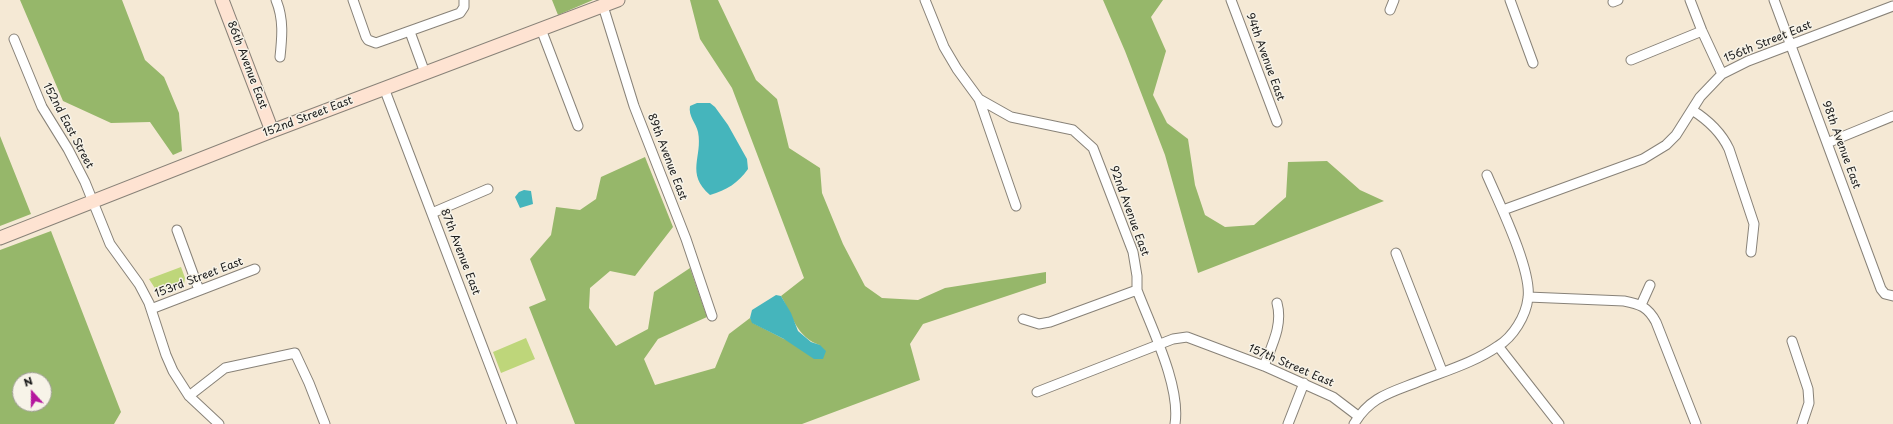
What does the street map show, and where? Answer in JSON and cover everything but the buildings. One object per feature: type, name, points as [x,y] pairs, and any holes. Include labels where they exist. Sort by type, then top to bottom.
[{"type":"street","name":"86th Avenue East","points":[[222,0],[272,131]]},
{"type":"street","points":[[276,0],[281,13],[282,26],[280,58]]},
{"type":"street","points":[[353,0],[366,37],[371,41],[379,42],[460,13],[464,7],[464,0]]},
{"type":"street","name":"152nd Street East","points":[[0,238],[272,131],[618,0]]},
{"type":"street","points":[[925,0],[944,47],[957,69],[979,99],[1016,206]]},
{"type":"street","name":"94th Avenue East","points":[[1231,0],[1277,122]]},
{"type":"street","points":[[1390,10],[1394,0]]},
{"type":"street","points":[[1510,0],[1533,63]]},
{"type":"street","points":[[1690,0],[1702,31],[1722,74]]},
{"type":"street","name":"98th Avenue East","points":[[1774,0],[1882,289],[1891,296]]},
{"type":"street","name":"156th Street East","points":[[1503,210],[1643,159],[1666,145],[1676,135],[1700,97],[1722,74],[1736,66],[1890,4]]},
{"type":"street","name":"89th Avenue East","points":[[603,6],[634,106],[683,230],[712,316]]},
{"type":"street","points":[[541,29],[578,126]]},
{"type":"street","points":[[1632,60],[1702,31]]},
{"type":"street","points":[[410,32],[425,73]]},
{"type":"street","name":"152nd East Street","points":[[14,39],[42,107],[68,149],[94,202],[110,244],[139,284],[151,309],[166,355],[180,384],[189,396],[219,424]]},
{"type":"street","name":"87th Avenue East","points":[[384,88],[512,424]]},
{"type":"street","name":"92nd Avenue East","points":[[979,99],[1011,117],[1073,130],[1093,148],[1133,252],[1137,290],[1173,389],[1177,415],[1175,424]]},
{"type":"street","points":[[1692,110],[1713,125],[1729,149],[1754,224],[1751,252]]},
{"type":"street","points":[[1827,143],[1893,116]]},
{"type":"street","points":[[1487,175],[1503,210],[1521,259],[1526,275],[1528,297],[1624,301],[1641,305],[1651,313],[1656,322],[1696,424]]},
{"type":"street","points":[[432,213],[488,189]]},
{"type":"street","points":[[177,230],[199,290]]},
{"type":"street","points":[[1396,253],[1442,371]]},
{"type":"street","name":"153rd Street East","points":[[151,309],[255,269]]},
{"type":"street","points":[[1641,305],[1650,285]]},
{"type":"street","points":[[1023,319],[1039,324],[1050,322],[1137,290]]},
{"type":"street","name":"157th Street East","points":[[1037,392],[1173,338],[1187,337],[1264,366],[1333,397],[1356,420],[1367,406],[1386,393],[1474,359],[1498,346],[1508,338],[1516,327],[1526,306],[1528,297]]},
{"type":"street","points":[[1264,366],[1280,319],[1277,303]]},
{"type":"street","points":[[1792,341],[1808,388],[1809,403],[1802,424]]},
{"type":"street","points":[[1498,346],[1559,424]]},
{"type":"street","points":[[189,396],[225,368],[295,353],[309,383],[325,424]]},
{"type":"street","points":[[1288,424],[1304,383]]},
{"type":"green space","points":[[20,0],[122,0],[145,60],[164,77],[179,113],[182,151],[173,155],[150,122],[111,123],[63,101]]},
{"type":"green space","points":[[552,0],[593,0],[558,15]]},
{"type":"green space","points":[[690,0],[718,0],[756,80],[777,99],[789,148],[820,168],[822,193],[843,244],[865,286],[882,298],[918,300],[945,288],[1046,272],[1046,283],[923,324],[910,344],[920,380],[802,424],[575,424],[529,307],[546,300],[530,259],[551,235],[556,207],[580,210],[596,199],[601,177],[645,157],[673,227],[635,276],[610,271],[590,288],[589,308],[616,346],[648,329],[654,292],[690,268],[707,317],[658,339],[644,359],[655,385],[715,368],[729,334],[750,318],[753,323],[784,339],[820,345],[812,342],[800,331],[781,296],[804,278],[732,88],[700,39]]},
{"type":"green space","points":[[1103,0],[1163,0],[1151,17],[1166,51],[1153,95],[1167,123],[1188,139],[1195,185],[1205,215],[1225,227],[1254,225],[1286,197],[1288,162],[1327,161],[1360,190],[1384,201],[1198,273],[1165,155],[1125,51]]},
{"type":"green space","points":[[0,136],[31,214],[0,226]]},
{"type":"green space","points":[[51,231],[121,412],[114,424],[0,424],[0,250]]},
{"type":"green space","points":[[181,267],[185,278],[184,284],[162,294],[158,293],[149,279]]},
{"type":"green space","points":[[526,338],[535,359],[501,373],[493,352]]},
{"type":"water","points":[[697,103],[710,103],[715,107],[728,125],[747,159],[748,169],[736,182],[722,191],[710,195],[698,179],[696,165],[699,141],[698,132],[691,116],[690,106]]},
{"type":"water","points":[[524,190],[531,191],[533,204],[520,208],[515,197],[519,192]]},
{"type":"water","points":[[776,295],[781,296],[791,313],[798,331],[811,342],[820,345],[826,351],[823,359],[814,359],[784,339],[752,323],[750,318],[752,310]]}]
